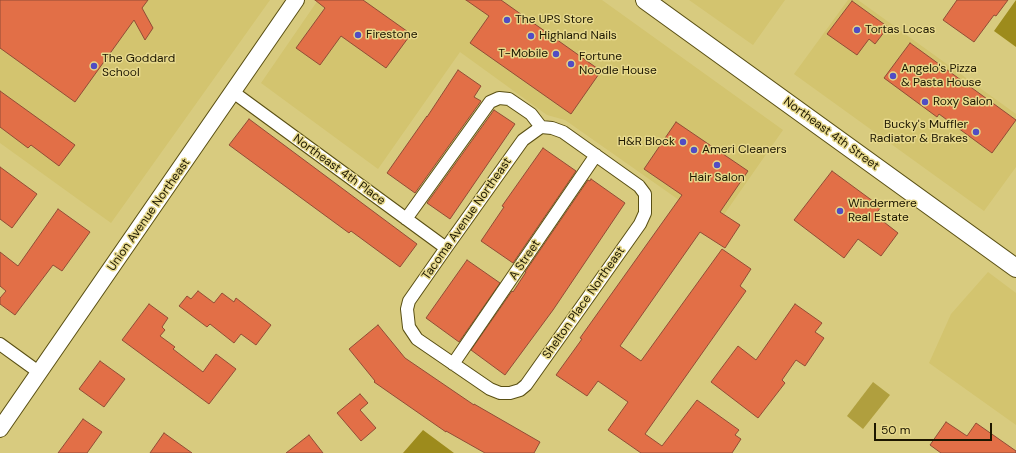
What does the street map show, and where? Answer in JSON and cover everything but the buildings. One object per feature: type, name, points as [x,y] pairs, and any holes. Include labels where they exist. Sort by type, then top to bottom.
[{"type":"main road","name":"Northeast 4th Street","points":[[645,0],[1016,268]]},
{"type":"street","name":"Union Avenue Northeast","points":[[0,429],[296,0]]},
{"type":"street","name":"Northeast 4th Place","points":[[233,92],[446,248]]},
{"type":"street","points":[[406,219],[490,102],[499,98],[509,99],[531,114],[541,128],[552,128],[563,132],[596,155]]},
{"type":"street","name":"Tacoma Avenue Northeast","points":[[453,364],[417,339],[409,327],[407,318],[409,301],[523,140],[541,128]]},
{"type":"street","name":"Shelton Place Northeast","points":[[453,364],[490,389],[500,393],[510,393],[520,390],[526,385],[640,224],[645,213],[645,204],[644,194],[639,186],[596,155]]},
{"type":"street","name":"A Street","points":[[453,364],[596,155]]},
{"type":"street","points":[[0,344],[40,373]]},
{"type":"shaded area","points":[[0,0],[270,0],[111,223],[0,143]]},
{"type":"shaded area","points":[[318,0],[602,0],[783,130],[716,226],[565,120],[547,115],[460,52],[378,169],[261,83]]},
{"type":"shaded area","points":[[689,0],[785,0],[753,45]]},
{"type":"shaded area","points":[[848,0],[858,0],[1016,114],[1016,167],[984,211],[794,74]]},
{"type":"shaded area","points":[[1016,0],[1016,47],[994,31]]},
{"type":"shaded area","points":[[988,272],[1016,293],[1016,425],[929,363],[951,314]]},
{"type":"shaded area","points":[[873,382],[890,395],[863,429],[847,416]]},
{"type":"shaded area","points":[[423,430],[454,453],[403,453]]},
{"type":"place","name":"The UPS Store","points":[[507,20]]},
{"type":"place","name":"Tortas Locas","points":[[857,30]]},
{"type":"place","name":"Firestone","points":[[358,35]]},
{"type":"place","name":"Highland Nails","points":[[531,36]]},
{"type":"place","name":"T-Mobile","points":[[556,54]]},
{"type":"place","name":"Fortune Noodle House","points":[[571,64]]},
{"type":"place","name":"The Goddard School","points":[[94,66]]},
{"type":"place","name":"Angelo's Pizza & Pasta House","points":[[893,76]]},
{"type":"place","name":"Roxy Salon","points":[[925,102]]},
{"type":"place","name":"Bucky's Muffler Radiator & Brakes","points":[[976,132]]},
{"type":"place","name":"H&R Block","points":[[683,142]]},
{"type":"place","name":"Ameri Cleaners","points":[[694,150]]},
{"type":"place","name":"Hair Salon","points":[[717,165]]},
{"type":"place","name":"Windermere Real Estate","points":[[840,211]]}]
